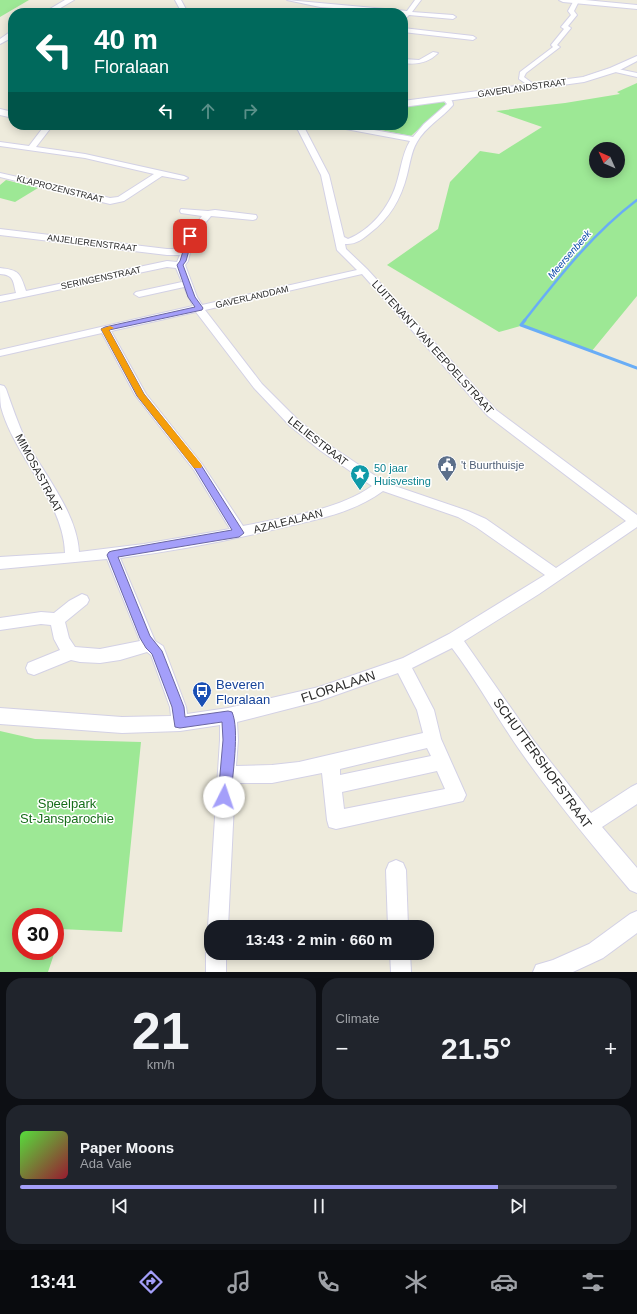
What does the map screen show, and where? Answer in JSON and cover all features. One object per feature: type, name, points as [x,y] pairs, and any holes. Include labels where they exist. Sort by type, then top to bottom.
[{"type":"street","points":[[56,8],[70,0]]},
{"type":"street","points":[[290,0],[353,8]]},
{"type":"street","points":[[408,13],[418,0]]},
{"type":"street","points":[[563,0],[637,7]]},
{"type":"street","points":[[533,86],[521,78],[523,72],[557,47],[554,45],[568,28],[564,27],[574,15],[571,11],[575,3]]},
{"type":"street","points":[[408,13],[453,17]]},
{"type":"street","points":[[408,31],[474,38]]},
{"type":"street","points":[[408,62],[422,62],[435,53]]},
{"type":"street","name":"GAVERLANDSTRAAT","points":[[408,103],[584,79],[613,70],[637,58]]},
{"type":"street","points":[[613,70],[637,75]]},
{"type":"street","points":[[349,255],[347,247],[375,225],[392,207],[398,196],[409,151],[415,139],[450,105],[450,102],[445,98]]},
{"type":"street","points":[[30,149],[46,130]]},
{"type":"street","name":"LUITENANT VAN EEPOELSTRAAT","points":[[301,130],[325,175],[343,240],[342,250],[349,255],[364,271],[492,413],[636,522]]},
{"type":"street","points":[[360,130],[415,139]]},
{"type":"street","points":[[0,144],[85,156],[184,178]]},
{"type":"street","name":"KLAPROZENSTRAAT","points":[[0,175],[110,201],[120,199],[161,173]]},
{"type":"street","points":[[184,211],[253,217]]},
{"type":"street","points":[[180,265],[183,261],[192,233],[208,214]]},
{"type":"street","name":"ANJELIERENSTRAAT","points":[[0,232],[167,252],[185,252]]},
{"type":"street","points":[[343,240],[356,239]]},
{"type":"street","points":[[167,252],[168,264]]},
{"type":"street","name":"SERINGENSTRAAT","points":[[0,299],[168,264],[180,265]]},
{"type":"street","name":"LELIESTRAAT","points":[[180,265],[184,272],[186,284],[192,297],[224,343],[262,390],[284,414],[325,448],[381,486],[463,514],[481,523],[555,575]]},
{"type":"street","points":[[0,271],[10,272],[16,276],[22,295]]},
{"type":"street","name":"GAVERLANDDAM","points":[[0,353],[364,271]]},
{"type":"street","points":[[139,294],[186,284]]},
{"type":"street","points":[[105,329],[141,396],[198,467],[229,514],[239,533]]},
{"type":"street","name":"MIMOSASTRAAT","points":[[0,389],[6,408],[20,439],[55,502],[71,539],[73,550],[72,558]]},
{"type":"street","name":"AZALEALAAN","points":[[0,563],[112,555],[239,533],[307,517],[340,507],[360,500],[373,493],[381,486]]},
{"type":"street","name":"FLORALAAN","points":[[0,716],[122,725],[180,723],[228,716],[319,694],[402,665],[454,639],[534,590],[636,522]]},
{"type":"street","points":[[112,555],[150,645],[157,651],[160,658],[178,707],[180,723]]},
{"type":"street","points":[[0,624],[41,618],[57,620],[82,600]]},
{"type":"street","points":[[57,620],[62,639],[70,653]]},
{"type":"street","name":"SCHUTTERSHOFSTRAAT","points":[[454,639],[468,655],[513,727],[588,826],[637,883]]},
{"type":"street","points":[[34,668],[70,653],[90,656],[105,656],[150,645]]},
{"type":"street","points":[[330,762],[336,820],[457,795],[432,739],[422,701],[402,665]]},
{"type":"street","points":[[218,920],[229,740],[228,716]]},
{"type":"street","points":[[226,775],[272,774],[299,770],[432,739]]},
{"type":"street","points":[[333,785],[441,762]]},
{"type":"street","points":[[588,826],[637,793]]},
{"type":"street","points":[[396,870],[398,920]]},
{"type":"street","points":[[543,972],[554,970],[596,951],[637,922]]},
{"type":"street","points":[[216,960],[216,972]]},
{"type":"street","points":[[400,960],[401,972]]},
{"type":"green space","points":[[0,0],[29,0],[15,8],[8,8],[8,12],[0,17]]},
{"type":"green space","points":[[637,83],[637,296],[591,352],[524,325],[499,332],[387,265],[438,229],[450,182],[480,151],[499,154],[542,127],[496,111],[565,103],[620,94],[617,92]]},
{"type":"green space","points":[[443,101],[446,104],[411,136],[380,130],[408,130],[408,106]]},
{"type":"green space","points":[[6,180],[38,188],[15,202],[0,198],[0,185]]},
{"type":"green space","name":"Speelpark St-Jansparochie","points":[[0,731],[35,739],[141,742],[122,932],[64,929],[64,908],[12,908],[12,960],[52,960],[48,972],[0,972]]},
{"type":"waterway","name":"Meersenbeek","points":[[524,321],[563,272],[605,227],[637,200]]},
{"type":"waterway","points":[[525,320],[521,325],[637,368]]},
{"type":"slow traffic","points":[[110,328],[105,329],[110,341],[141,396],[198,466]]},
{"type":"place","name":"'t Buurthuisje","points":[[447,482]]},
{"type":"place","name":"50 jaar Huisvesting","points":[[360,491]]},
{"type":"place","name":"Beveren Floralaan","points":[[202,708]]},
{"type":"route","points":[[190,236],[183,261],[180,265],[184,272],[186,284],[199,308],[105,329],[110,341],[141,396],[198,467],[233,521],[239,533],[112,555],[146,638],[150,645],[157,651],[178,707],[180,723],[228,716],[229,740],[224,797]]}]
